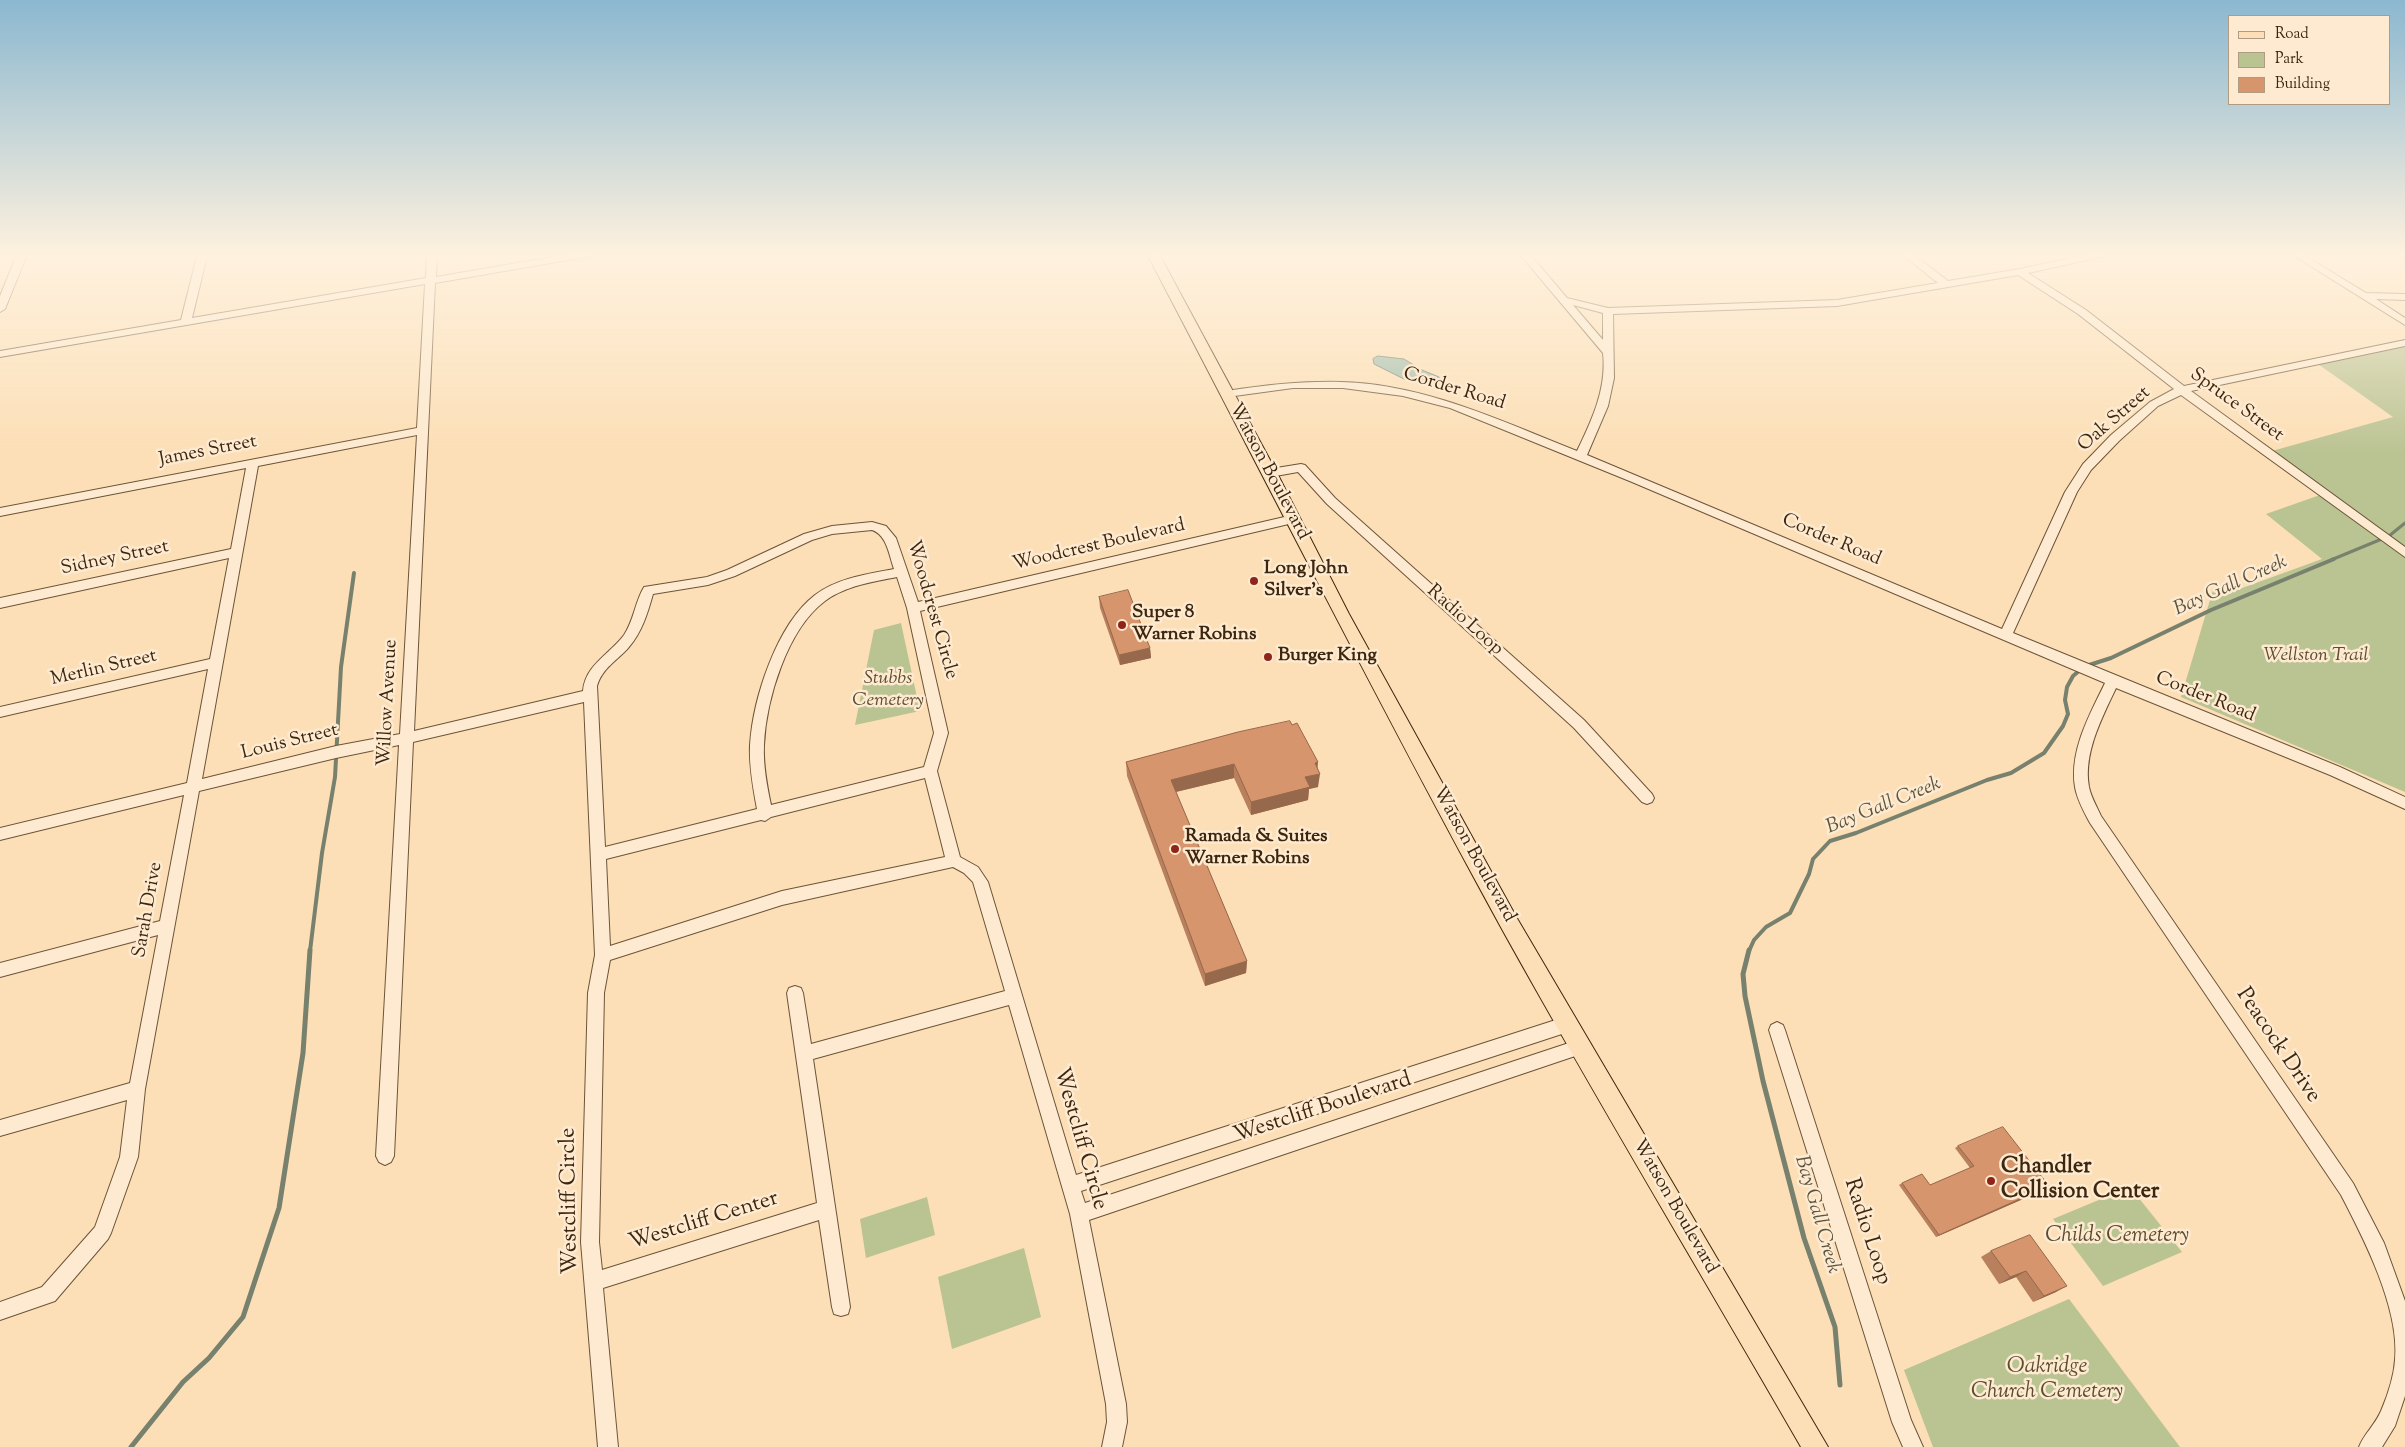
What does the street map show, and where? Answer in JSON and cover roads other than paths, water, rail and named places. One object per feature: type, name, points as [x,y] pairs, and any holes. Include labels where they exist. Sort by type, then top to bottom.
[{"type":"main road","name":"Watson Boulevard","points":[[1188,320],[1270,472],[1341,614],[1511,926],[1815,1447]]},
{"type":"street","points":[[0,354],[195,320]]},
{"type":"street","name":"Willow Avenue","points":[[384,1156],[428,320]]},
{"type":"street","points":[[1580,320],[1608,353]]},
{"type":"street","points":[[1581,456],[1606,394],[1612,366],[1608,353],[1608,320]]},
{"type":"street","name":"Spruce Street","points":[[2092,320],[2182,390],[2402,550]]},
{"type":"street","name":"Oak Street","points":[[2006,635],[2071,492],[2087,467],[2115,438],[2154,404],[2182,390],[2405,343]]},
{"type":"street","name":"Corder Road","points":[[1227,394],[1313,385],[1358,386],[1403,393],[1454,406],[1581,456],[2113,681],[2335,771],[2405,803]]},
{"type":"street","name":"James Street","points":[[0,512],[424,430]]},
{"type":"street","name":"Sarah Drive","points":[[0,1311],[48,1294],[102,1233],[129,1156],[137,1089],[191,788],[217,662],[253,462]]},
{"type":"street","name":"Radio Loop","points":[[1270,472],[1301,468],[1331,501],[1578,724],[1647,798]]},
{"type":"street","name":"Woodcrest Boulevard","points":[[912,608],[1293,519]]},
{"type":"street","name":"Woodcrest Circle","points":[[598,855],[590,695],[590,681],[593,673],[626,642],[642,610],[648,590],[708,581],[731,573],[808,537],[857,527],[872,526],[882,529],[890,538],[899,572],[912,608],[941,732],[930,771]]},
{"type":"street","name":"Sidney Street","points":[[0,603],[237,552]]},
{"type":"street","points":[[765,814],[758,771],[759,722],[783,647],[791,631],[803,614],[818,599],[836,588],[899,572]]},
{"type":"street","name":"Merlin Street","points":[[0,712],[217,662]]},
{"type":"street","name":"Peacock Drive","points":[[2113,681],[2090,728],[2083,763],[2082,786],[2095,819],[2347,1190],[2377,1242],[2393,1285],[2403,1322],[2405,1360],[2394,1402],[2384,1429],[2369,1447]]},
{"type":"street","name":"Louis Street","points":[[0,834],[336,752],[406,738],[590,695]]},
{"type":"street","points":[[598,855],[930,771],[954,861],[782,898],[603,955]]},
{"type":"street","name":"Westcliff Circle","points":[[598,855],[603,955],[596,993],[590,1242],[595,1281],[608,1447]]},
{"type":"street","name":"Westcliff Circle","points":[[954,861],[965,865],[976,874],[1078,1214],[1116,1404],[1118,1422],[1112,1447]]},
{"type":"street","points":[[0,970],[167,926]]},
{"type":"street","points":[[795,993],[841,1307]]},
{"type":"street","points":[[804,1054],[1014,996]]},
{"type":"street","name":"Westcliff Boulevard","points":[[1070,1186],[1568,1024]]},
{"type":"street","name":"Radio Loop","points":[[1777,1030],[1902,1422],[1913,1447]]},
{"type":"street","name":"Westcliff Boulevard","points":[[1078,1214],[1581,1047]]},
{"type":"street","points":[[0,1128],[137,1089]]},
{"type":"street","name":"Westcliff Center","points":[[595,1281],[827,1209]]},
{"type":"waterway","name":"Bay Gall Creek","points":[[2331,560],[2389,536],[2405,523]]},
{"type":"waterway","name":"Bay Gall Creek","points":[[2086,666],[2111,658],[2211,610],[2334,559]]},
{"type":"waterway","points":[[310,951],[322,853],[335,777],[341,667],[354,573]]},
{"type":"waterway","name":"Bay Gall Creek","points":[[1749,951],[1754,940],[1766,927],[1790,913],[1809,874],[1813,859],[1830,841],[1856,833],[1987,780],[2011,773],[2044,753],[2063,726],[2068,714],[2065,700],[2067,687],[2073,676],[2080,670]]},
{"type":"waterway","points":[[131,1447],[183,1382],[209,1358],[243,1317],[279,1208],[303,1053],[310,950]]},
{"type":"waterway","name":"Bay Gall Creek","points":[[1749,950],[1743,974],[1745,996],[1763,1081],[1804,1238],[1835,1327],[1840,1385]]},
{"type":"place","name":"Long John Silver's","points":[[1254,581]]},
{"type":"place","name":"Super 8 Warner Robins","points":[[1122,625]]},
{"type":"place","name":"Burger King","points":[[1268,657]]},
{"type":"place","name":"Ramada & Suites Warner Robins","points":[[1175,849]]},
{"type":"place","name":"Chandler Collision Center","points":[[1991,1181]]},
{"type":"park label","name":"Wellston Trail","points":[[2316,657]]},
{"type":"park label","name":"Stubbs Cemetery","points":[[888,691]]},
{"type":"park label","name":"Childs Cemetery","points":[[2117,1237]]},
{"type":"park label","name":"Oakridge Church Cemetery","points":[[2047,1380]]}]
